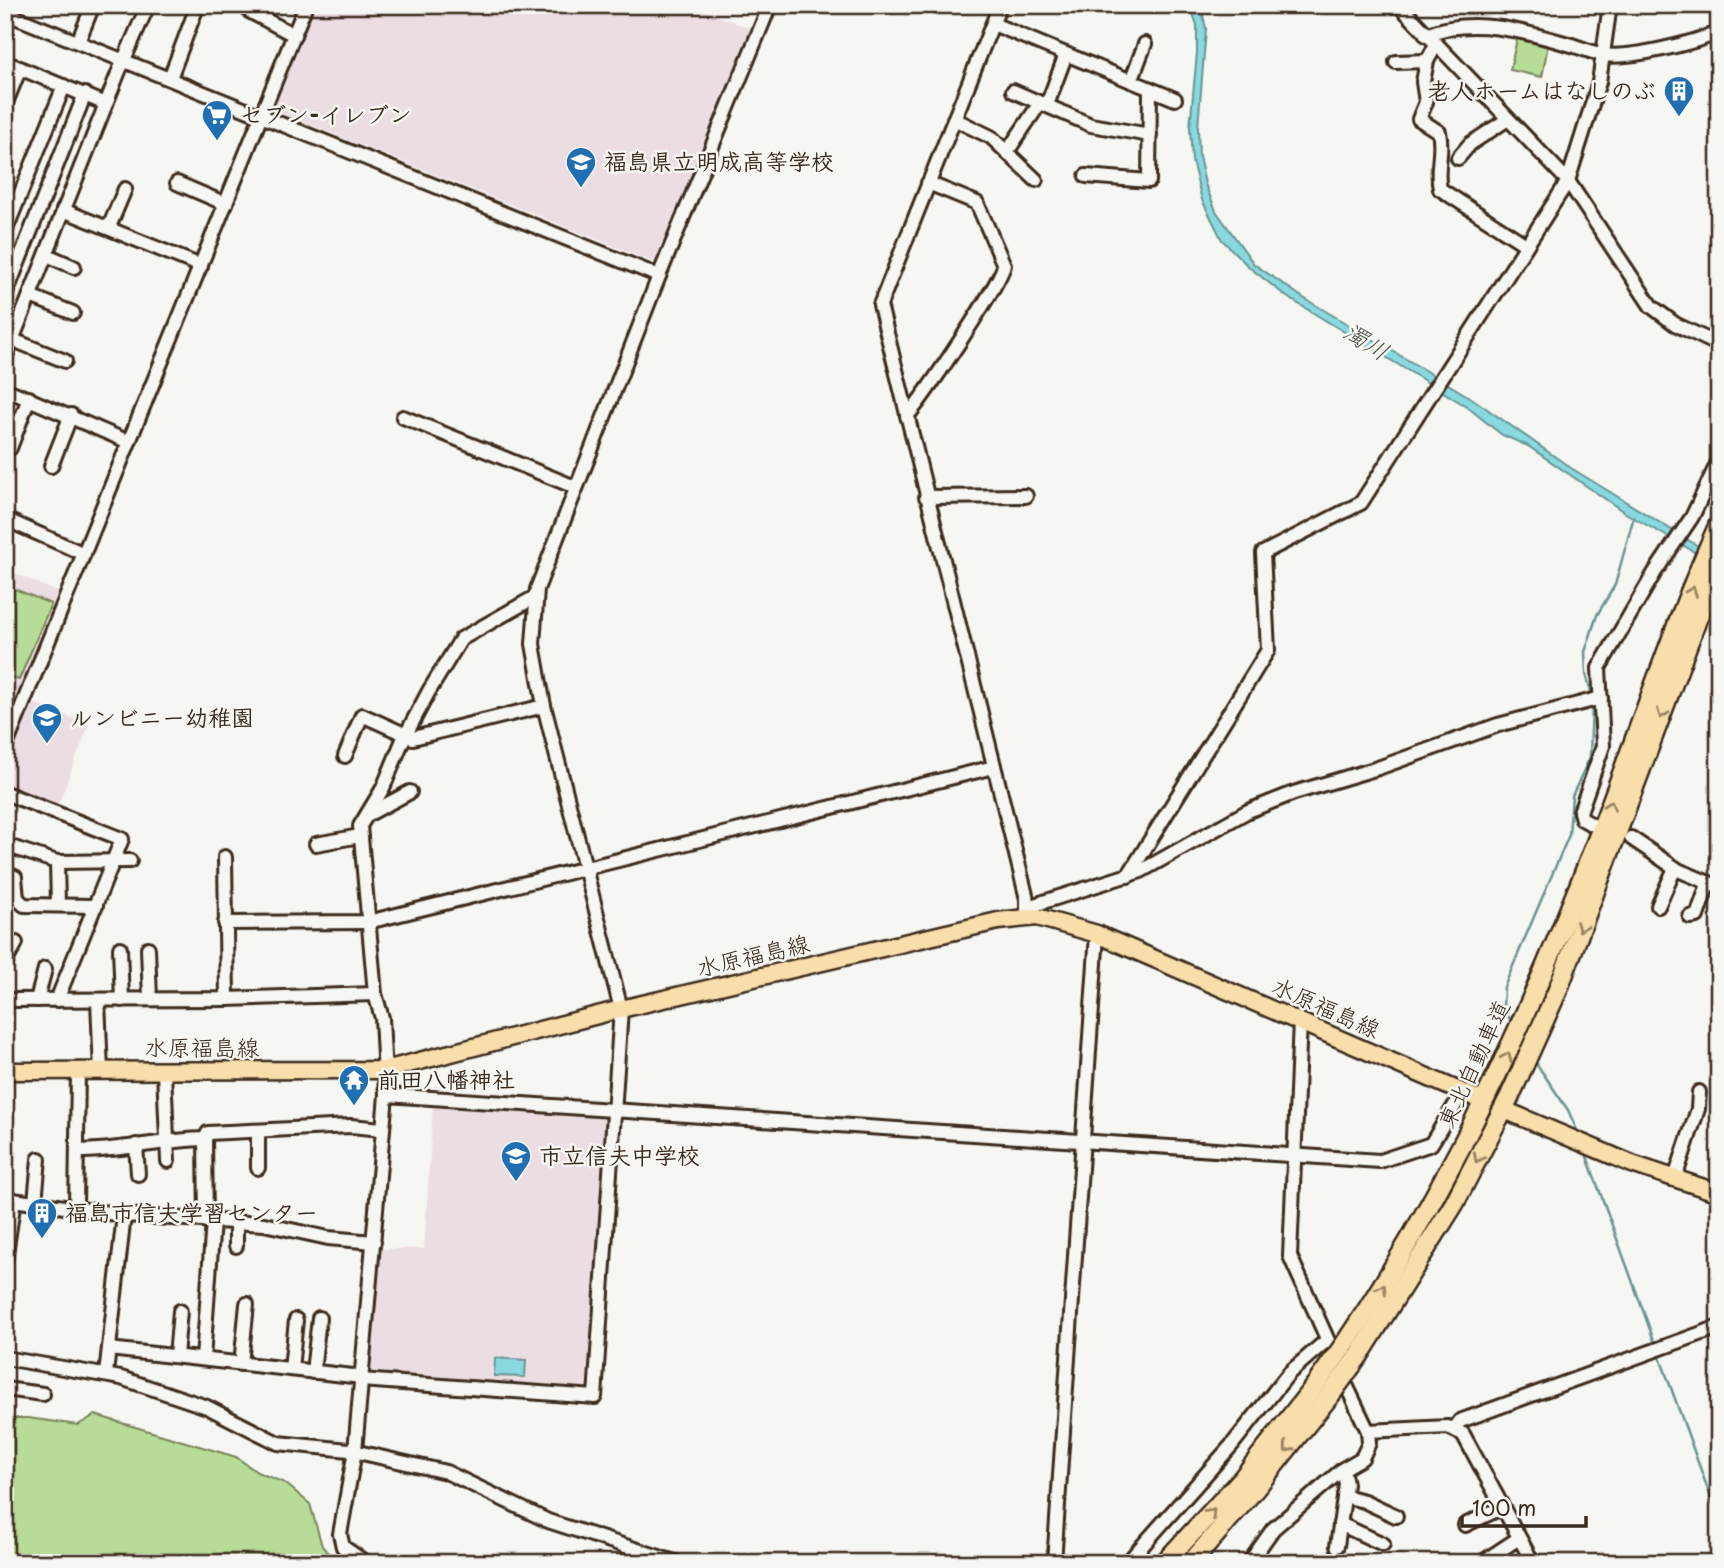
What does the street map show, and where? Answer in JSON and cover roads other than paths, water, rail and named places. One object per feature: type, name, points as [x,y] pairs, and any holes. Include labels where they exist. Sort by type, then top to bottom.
[{"type":"highway","name":"東北自動車道","points":[[1340,1345],[1454,1204],[1508,1105],[1557,992],[1719,524]]},
{"type":"highway","name":"東北自動車道","points":[[1191,1563],[1254,1490],[1332,1388],[1340,1345],[1432,1204],[1493,1087],[1520,1027],[1679,644],[1719,561]]},
{"type":"highway","name":"東北自動車道","points":[[1164,1563],[1332,1388]]},
{"type":"main road","name":"水原福島線","points":[[5,1071],[385,1070],[621,1009],[932,936],[1027,917],[1051,919],[1097,934],[1471,1095]]},
{"type":"main road","points":[[1508,1105],[1582,1143],[1719,1193]]},
{"type":"street","points":[[78,42],[93,5]]},
{"type":"street","points":[[5,358],[148,5]]},
{"type":"street","points":[[5,748],[306,5]]},
{"type":"street","points":[[109,1349],[361,1379],[595,1397],[621,1009],[544,706],[533,643],[536,597],[546,559],[770,5]]},
{"type":"street","points":[[1000,5],[880,305],[1027,899],[1027,917]]},
{"type":"street","points":[[1399,5],[1568,181],[1651,306],[1675,324],[1719,345]]},
{"type":"street","points":[[1128,876],[1268,650],[1263,552],[1361,503],[1568,181],[1593,108],[1605,55],[1610,5]]},
{"type":"street","points":[[249,11],[294,35]]},
{"type":"street","points":[[170,78],[195,12]]},
{"type":"street","points":[[5,13],[659,276]]},
{"type":"street","points":[[993,24],[1175,99]]},
{"type":"street","points":[[1426,35],[1446,28],[1502,28],[1605,55],[1674,46],[1719,32]]},
{"type":"street","points":[[1131,81],[1145,44]]},
{"type":"street","points":[[1436,45],[1427,61],[1423,82],[1426,102],[1419,119],[1439,132],[1441,154],[1437,166],[1440,189],[1526,245]]},
{"type":"street","points":[[1007,152],[1044,104],[1066,54]]},
{"type":"street","points":[[1396,62],[1427,61]]},
{"type":"street","points":[[5,62],[106,104]]},
{"type":"street","points":[[5,105],[20,68]]},
{"type":"street","points":[[5,232],[64,86]]},
{"type":"street","points":[[1086,176],[1149,181],[1150,89]]},
{"type":"street","points":[[1013,91],[1091,125],[1150,135]]},
{"type":"street","points":[[5,296],[85,94]]},
{"type":"street","points":[[1458,158],[1469,144],[1508,119]]},
{"type":"street","points":[[954,120],[980,130],[1036,180]]},
{"type":"street","points":[[177,183],[226,204]]},
{"type":"street","points":[[907,416],[918,404],[967,328],[1004,265],[977,203],[928,183]]},
{"type":"street","points":[[109,227],[125,189]]},
{"type":"street","points":[[63,210],[201,266]]},
{"type":"street","points":[[47,255],[74,267]]},
{"type":"street","points":[[30,296],[73,313]]},
{"type":"street","points":[[5,318],[19,323]]},
{"type":"street","points":[[13,340],[65,361]]},
{"type":"street","points":[[5,389],[129,442]]},
{"type":"street","points":[[10,447],[29,398]]},
{"type":"street","points":[[51,466],[71,415]]},
{"type":"street","points":[[403,417],[575,487]]},
{"type":"street","points":[[1591,824],[1582,818],[1580,812],[1603,746],[1600,668],[1684,530],[1719,460]]},
{"type":"street","points":[[926,497],[1026,496]]},
{"type":"street","points":[[5,519],[84,554]]},
{"type":"street","points":[[366,1563],[340,1541],[355,1451],[386,1095],[382,1018],[375,994],[360,826],[369,814],[405,736],[461,639],[536,597]]},
{"type":"street","points":[[1027,917],[1037,904],[1128,876],[1248,811],[1294,793],[1378,768],[1498,725],[1601,698]]},
{"type":"street","points":[[345,756],[362,715],[413,738],[544,706]]},
{"type":"street","points":[[225,923],[368,922],[994,767]]},
{"type":"street","points":[[369,814],[406,797],[410,792]]},
{"type":"street","points":[[5,793],[122,839],[57,1000]]},
{"type":"street","points":[[316,844],[359,836]]},
{"type":"street","points":[[1632,838],[1675,868],[1713,885],[1697,916],[1690,917]]},
{"type":"street","points":[[5,845],[57,862],[130,861]]},
{"type":"street","points":[[225,857],[227,999]]},
{"type":"street","points":[[57,862],[58,905]]},
{"type":"street","points":[[1658,906],[1675,868]]},
{"type":"street","points":[[5,873],[15,877],[17,898],[24,905],[96,906]]},
{"type":"street","points":[[1054,1563],[1097,934]]},
{"type":"street","points":[[5,963],[16,943]]},
{"type":"street","points":[[120,948],[122,1000]]},
{"type":"street","points":[[148,948],[150,999]]},
{"type":"street","points":[[37,1000],[45,969]]},
{"type":"street","points":[[5,1000],[227,999],[375,994]]},
{"type":"street","points":[[99,1001],[101,1072]]},
{"type":"street","points":[[1127,1563],[1231,1446],[1289,1373],[1340,1345],[1290,1256],[1300,1021]]},
{"type":"street","points":[[76,1208],[78,1072]]},
{"type":"street","points":[[164,1072],[169,1161]]},
{"type":"street","points":[[1675,1178],[1698,1109],[1699,1092]]},
{"type":"street","points":[[386,1095],[1380,1161],[1432,1144],[1471,1095]]},
{"type":"street","points":[[203,1359],[210,1221],[205,1139],[208,1133],[351,1126],[382,1129]]},
{"type":"street","points":[[258,1131],[258,1168]]},
{"type":"street","points":[[78,1151],[119,1150],[166,1140],[205,1139]]},
{"type":"street","points":[[136,1145],[138,1174]]},
{"type":"street","points":[[35,1202],[39,1159]]},
{"type":"street","points":[[5,1261],[9,1200],[124,1215],[264,1224],[328,1238],[374,1241]]},
{"type":"street","points":[[106,1374],[124,1215]]},
{"type":"street","points":[[236,1222],[236,1246]]},
{"type":"street","points":[[241,1364],[247,1304]]},
{"type":"street","points":[[176,1356],[180,1311]]},
{"type":"street","points":[[313,1372],[319,1318]]},
{"type":"street","points":[[291,1369],[296,1320]]},
{"type":"street","points":[[1454,1429],[1460,1421],[1719,1327]]},
{"type":"street","points":[[6,1361],[106,1374],[207,1407],[278,1443],[355,1451],[446,1472],[548,1521],[678,1563]]},
{"type":"street","points":[[5,1388],[43,1394]]},
{"type":"street","points":[[1249,1563],[1273,1529],[1367,1452],[1368,1431],[1332,1388]]},
{"type":"street","points":[[1368,1431],[1454,1429],[1472,1448],[1533,1563]]},
{"type":"street","points":[[1337,1546],[1344,1496],[1343,1469]]},
{"type":"street","points":[[1344,1496],[1364,1501],[1396,1516]]},
{"type":"street","points":[[1465,1525],[1503,1507]]},
{"type":"street","points":[[1340,1524],[1383,1544]]},
{"type":"street","points":[[1481,1563],[1519,1538]]},
{"type":"water","name":"濁川","points":[[1190,5],[1201,5],[1206,29],[1198,127],[1199,156],[1205,184],[1216,211],[1254,264],[1302,297],[1473,399],[1571,468],[1719,559],[1719,570],[1691,550],[1627,514],[1528,446],[1502,435],[1466,406],[1287,297],[1249,267],[1222,240],[1202,200],[1192,161],[1190,127],[1197,25]]},
{"type":"water","points":[[495,1358],[526,1360],[525,1377],[494,1376]]},
{"type":"waterway","points":[[1592,695],[1586,674],[1585,652],[1597,615],[1615,585],[1634,516]]},
{"type":"waterway","points":[[1513,1024],[1503,1008],[1504,987],[1569,835],[1572,796],[1590,757],[1592,705]]},
{"type":"waterway","points":[[1534,1060],[1568,1110],[1579,1135]]},
{"type":"waterway","points":[[1585,1151],[1656,1346]]},
{"type":"waterway","points":[[1658,1352],[1719,1520]]},
{"type":"place","name":"老人ホームはなしのぶ","points":[[1679,118]]},
{"type":"place","name":"セブン-イレブン","points":[[217,142]]},
{"type":"place","name":"福島県立明成高等学校","points":[[581,189]]},
{"type":"place","name":"ルンビニー幼稚園","points":[[47,745]]},
{"type":"place","name":"前田八幡神社","points":[[354,1107]]},
{"type":"place","name":"市立信夫中学校","points":[[516,1183]]},
{"type":"place","name":"福島市信夫学習センター","points":[[42,1240]]}]
